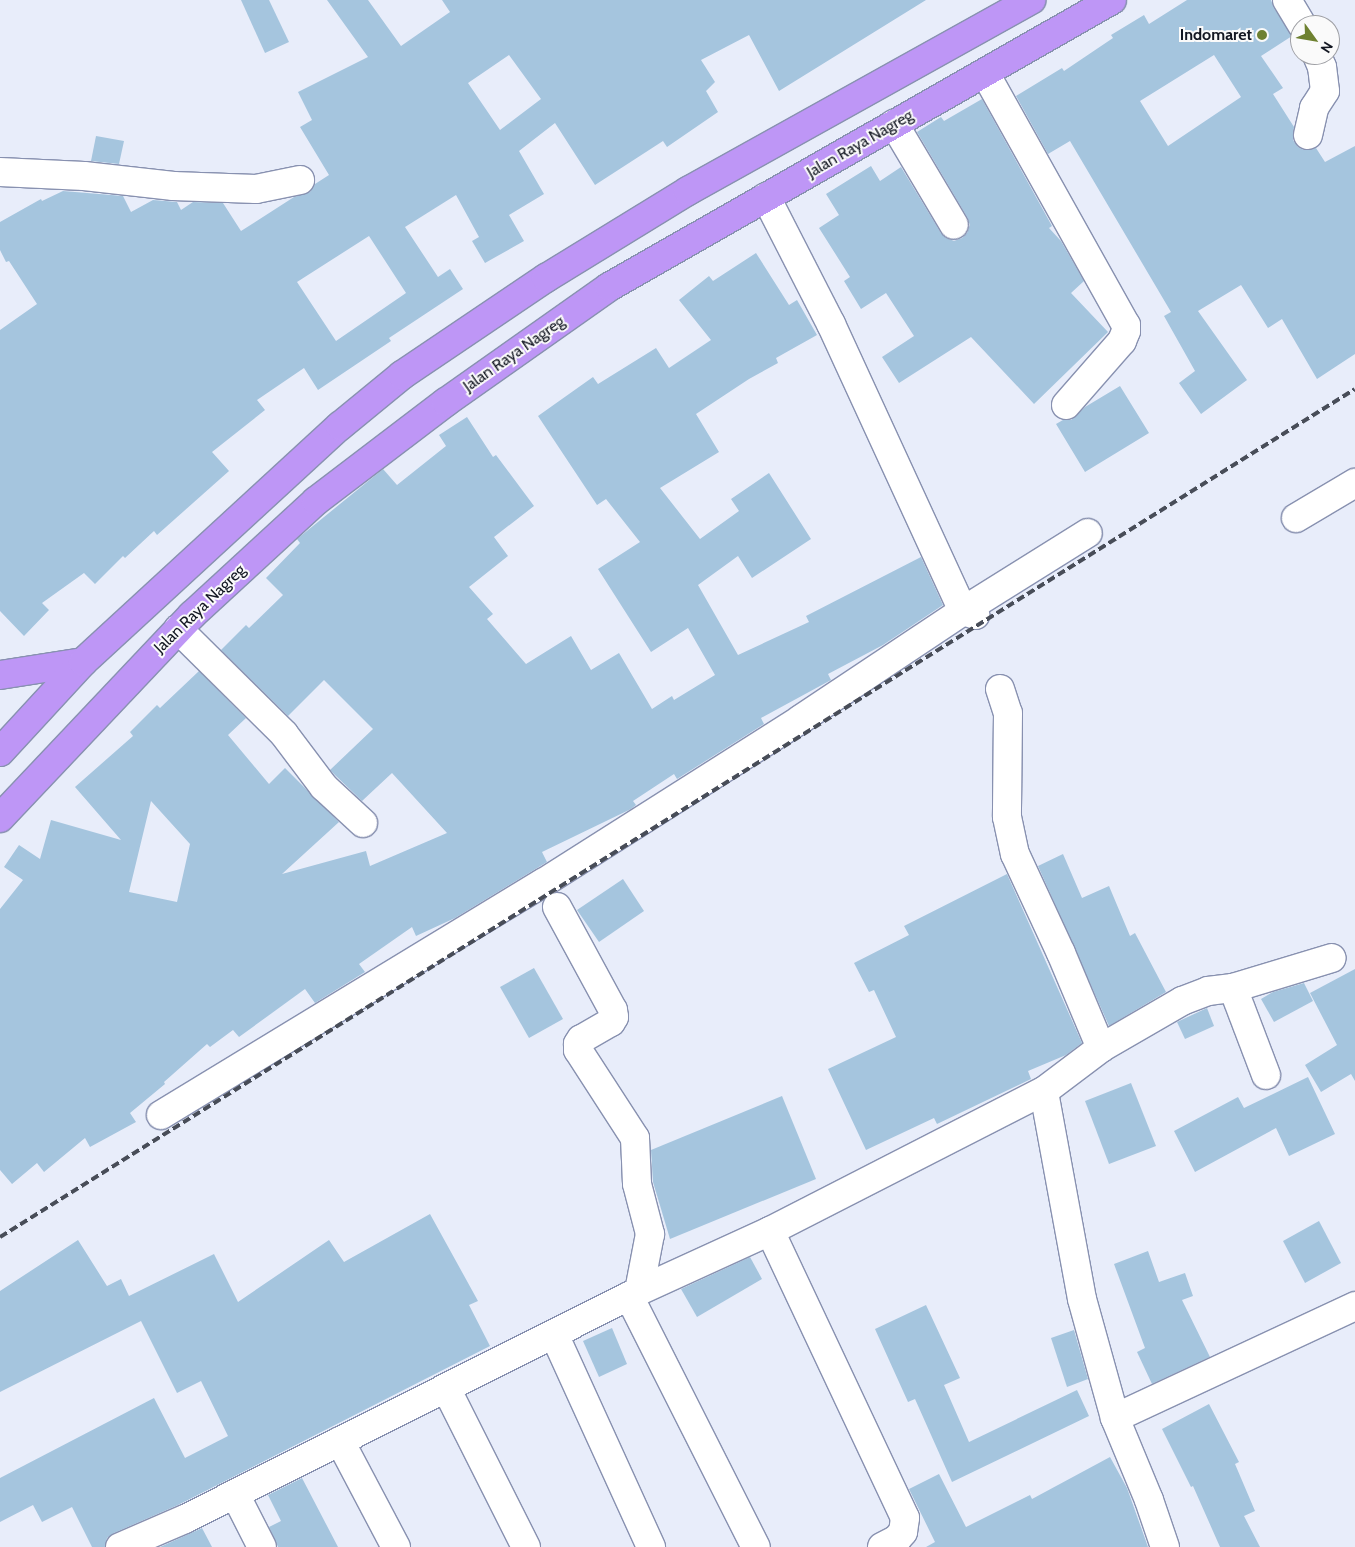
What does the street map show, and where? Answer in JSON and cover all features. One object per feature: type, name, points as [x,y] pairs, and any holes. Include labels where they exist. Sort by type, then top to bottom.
[{"type":"highway","points":[[0,752],[83,662],[340,426],[402,375],[546,278],[688,191],[1031,0]]},
{"type":"highway","name":"Jalan Raya Nagreg","points":[[0,818],[178,629],[316,501],[446,402],[609,287],[1112,0]]},
{"type":"highway","points":[[0,675],[83,662]]},
{"type":"street","points":[[1287,0],[1296,15]]},
{"type":"street","points":[[1308,135],[1314,108],[1325,91],[1321,65]]},
{"type":"street","points":[[985,73],[1126,325],[1122,341],[1066,405]]},
{"type":"street","points":[[894,124],[954,225]]},
{"type":"street","points":[[0,172],[84,176],[173,186],[256,189],[300,180]]},
{"type":"street","points":[[766,197],[831,324],[969,613]]},
{"type":"street","points":[[1296,518],[1355,483]]},
{"type":"street","points":[[161,1115],[549,893],[801,719],[969,613],[1088,533]]},
{"type":"street","points":[[178,629],[284,734],[324,787],[363,823]]},
{"type":"street","points":[[1000,689],[1008,713],[1007,817],[1015,854],[1061,953],[1101,1048]]},
{"type":"street","points":[[549,893],[613,1010],[614,1017],[611,1022],[581,1039],[578,1044],[578,1050],[635,1138],[637,1184],[650,1234],[634,1293],[756,1547]]},
{"type":"street","points":[[120,1547],[186,1519],[634,1293],[770,1231],[1044,1091],[1101,1048],[1182,1001],[1208,991],[1233,988],[1332,958]]},
{"type":"street","points":[[1233,988],[1266,1075]]},
{"type":"street","points":[[1044,1091],[1082,1299],[1114,1418],[1149,1500],[1165,1547]]},
{"type":"street","points":[[770,1231],[905,1518],[903,1532],[897,1539],[882,1547]]},
{"type":"street","points":[[1114,1418],[1355,1306]]},
{"type":"street","points":[[554,1334],[650,1547]]},
{"type":"street","points":[[446,1388],[526,1547]]},
{"type":"street","points":[[340,1441],[396,1547]]},
{"type":"street","points":[[235,1494],[262,1547]]},
{"type":"building","points":[[241,0],[269,0],[289,42],[265,53]]},
{"type":"building","points":[[327,0],[368,0],[401,46],[450,12],[442,0],[926,0],[779,91],[749,35],[701,60],[715,82],[706,91],[718,112],[667,147],[663,141],[595,185],[555,123],[519,151],[544,194],[509,215],[524,241],[485,263],[472,241],[479,237],[456,195],[405,227],[438,277],[450,269],[463,289],[389,338],[391,341],[318,390],[304,368],[257,400],[265,410],[212,452],[229,471],[157,535],[154,531],[125,558],[123,556],[95,584],[84,573],[42,603],[49,610],[24,636],[0,611],[0,330],[37,304],[9,261],[6,262],[0,250],[0,222],[41,199],[42,201],[63,191],[123,196],[131,212],[153,200],[177,202],[181,210],[193,202],[223,203],[241,231],[294,197],[310,192],[315,184],[329,175],[300,127],[312,120],[298,92],[368,57]],"holes":[[[509,55],[541,99],[500,130],[468,83]],[[369,236],[406,293],[336,341],[297,282]]]},
{"type":"building","points":[[1187,0],[1271,0],[1290,33],[1290,37],[1261,56],[1283,88],[1273,94],[1294,127],[1293,140],[1298,147],[1304,150],[1316,148],[1325,162],[1355,146],[1355,354],[1317,379],[1282,319],[1268,328],[1241,285],[1198,311],[1247,380],[1201,414],[1179,383],[1195,371],[1164,316],[1171,312],[1070,141],[1048,154],[1016,96],[1062,68],[1064,71],[1113,38],[1111,35],[1144,15],[1149,24]],"holes":[[[1214,55],[1241,97],[1168,146],[1140,101]]]},
{"type":"building","points":[[982,99],[1052,226],[1049,228],[1061,241],[1084,281],[1071,293],[1108,332],[1034,404],[971,337],[899,383],[882,357],[914,336],[886,293],[861,309],[844,281],[850,277],[819,228],[839,215],[826,194],[871,166],[880,181],[901,167],[941,233],[946,238],[954,241],[962,238],[967,233],[970,225],[967,217],[917,132],[941,117],[944,121]]},
{"type":"building","points":[[96,136],[124,141],[119,164],[91,161]]},
{"type":"building","points":[[756,253],[789,305],[797,300],[817,335],[776,358],[778,363],[749,379],[696,414],[719,452],[660,488],[700,539],[739,511],[731,499],[769,473],[811,539],[752,578],[738,556],[698,585],[738,655],[809,622],[806,616],[921,557],[943,605],[883,645],[828,674],[831,680],[761,718],[764,724],[677,779],[674,774],[633,801],[636,805],[631,809],[542,852],[547,862],[455,918],[416,936],[412,927],[359,964],[365,972],[315,1003],[305,989],[239,1037],[233,1030],[210,1047],[207,1044],[164,1082],[165,1084],[130,1113],[136,1122],[90,1147],[85,1138],[44,1172],[37,1163],[12,1184],[0,1170],[0,909],[23,880],[4,867],[19,845],[40,859],[51,820],[121,840],[75,787],[133,736],[130,732],[157,705],[160,708],[199,671],[246,718],[228,735],[269,784],[285,768],[339,822],[282,874],[366,851],[370,866],[447,833],[392,773],[362,801],[330,770],[373,729],[324,680],[288,716],[221,650],[246,625],[249,628],[283,595],[266,578],[300,543],[297,539],[383,469],[397,485],[446,446],[439,435],[467,417],[493,457],[496,455],[534,506],[494,537],[508,556],[469,587],[493,614],[487,619],[526,664],[571,636],[591,670],[619,653],[652,709],[672,696],[674,700],[715,675],[688,628],[651,652],[598,569],[640,542],[606,499],[597,505],[538,416],[593,377],[598,384],[656,348],[669,368],[711,340],[679,300],[709,276],[713,281]],"holes":[[[151,801],[190,844],[177,902],[129,892]]]},
{"type":"building","points":[[1120,386],[1149,433],[1085,472],[1056,424],[1063,420],[1071,420],[1085,407]]},
{"type":"building","points":[[1063,854],[1082,898],[1109,886],[1130,936],[1135,933],[1166,992],[1109,1026],[1038,866]]},
{"type":"building","points":[[1007,874],[1082,1043],[1066,1055],[1028,1071],[1031,1079],[937,1124],[934,1118],[866,1150],[828,1069],[896,1037],[874,990],[869,992],[854,963],[909,935],[904,926]]},
{"type":"building","points":[[623,879],[644,911],[599,942],[577,910]]},
{"type":"building","points":[[534,968],[563,1019],[529,1038],[500,987]]},
{"type":"building","points":[[1355,969],[1355,1081],[1351,1074],[1321,1092],[1305,1065],[1337,1045],[1310,993]]},
{"type":"building","points":[[1304,983],[1313,1001],[1274,1022],[1261,999],[1273,992]]},
{"type":"building","points":[[1207,1008],[1214,1026],[1185,1039],[1177,1022]]},
{"type":"building","points":[[1308,1077],[1335,1134],[1289,1156],[1276,1128],[1195,1172],[1174,1131],[1238,1097],[1244,1108]]},
{"type":"building","points":[[1131,1083],[1156,1146],[1109,1164],[1085,1101]]},
{"type":"building","points":[[782,1096],[816,1179],[670,1239],[653,1182],[651,1150]]},
{"type":"building","points":[[430,1214],[478,1301],[469,1305],[490,1346],[178,1505],[114,1533],[107,1538],[105,1547],[92,1547],[72,1507],[42,1522],[33,1505],[0,1522],[0,1478],[154,1398],[185,1458],[228,1436],[201,1381],[177,1393],[141,1321],[0,1392],[0,1291],[78,1240],[107,1286],[121,1279],[129,1296],[214,1254],[238,1302],[329,1240],[344,1262]]},
{"type":"building","points":[[1319,1221],[1341,1263],[1305,1283],[1283,1241]]},
{"type":"building","points":[[1148,1251],[1159,1282],[1185,1273],[1193,1296],[1182,1300],[1210,1357],[1152,1384],[1137,1352],[1145,1348],[1114,1264]]},
{"type":"building","points":[[750,1257],[762,1279],[697,1317],[681,1289]]},
{"type":"building","points":[[926,1305],[960,1378],[944,1385],[969,1442],[1077,1390],[1089,1416],[952,1482],[915,1399],[908,1402],[875,1329]]},
{"type":"building","points":[[612,1328],[627,1364],[599,1377],[583,1341]]},
{"type":"building","points":[[1074,1330],[1088,1379],[1067,1387],[1051,1338]]},
{"type":"building","points":[[1209,1404],[1239,1462],[1235,1464],[1255,1511],[1244,1516],[1260,1547],[1220,1547],[1193,1486],[1191,1487],[1162,1429]]},
{"type":"building","points":[[1110,1457],[1127,1488],[1148,1547],[926,1547],[935,1542],[909,1489],[939,1474],[966,1527],[1030,1495],[1032,1499]]},
{"type":"building","points":[[302,1478],[338,1547],[278,1547],[269,1527],[281,1521],[268,1495]]},
{"type":"building","points":[[202,1528],[212,1547],[160,1547],[191,1533]]},
{"type":"railway","points":[[0,1237],[1355,389]]},
{"type":"place","name":"Indomaret","points":[[1262,35]]}]
